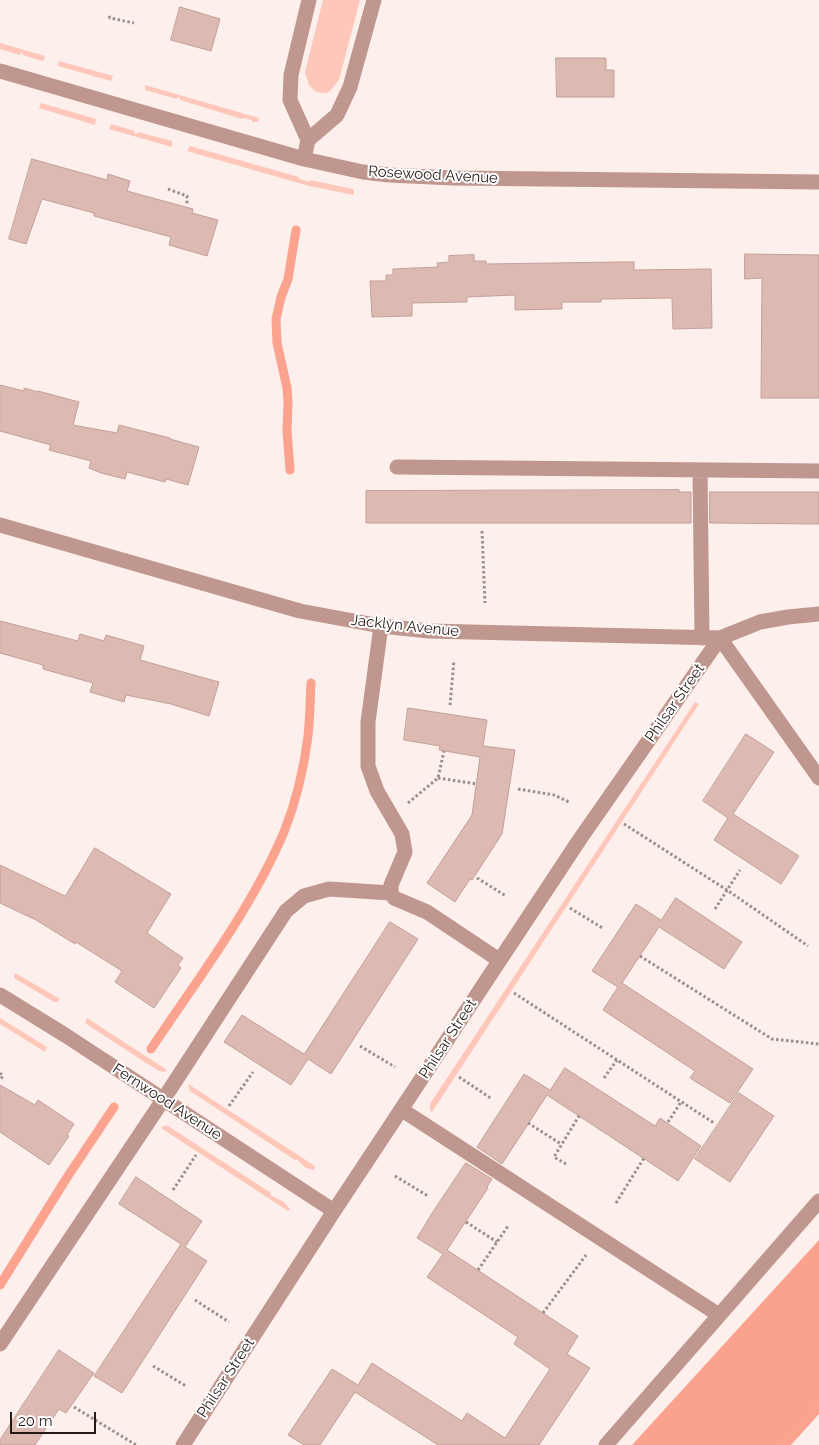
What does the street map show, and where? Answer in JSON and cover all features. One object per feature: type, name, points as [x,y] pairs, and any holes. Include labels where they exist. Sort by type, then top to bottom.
[{"type":"street","points":[[304,159],[308,140],[290,100],[290,75],[309,0]]},
{"type":"street","points":[[308,140],[337,115],[344,101],[350,87],[374,0]]},
{"type":"street","name":"Rosewood Avenue","points":[[0,71],[304,159],[363,172],[414,177],[819,182]]},
{"type":"street","points":[[397,467],[819,471]]},
{"type":"street","points":[[700,470],[702,638]]},
{"type":"street","name":"Jacklyn Avenue","points":[[0,525],[300,611],[381,626],[429,631],[720,638],[760,622],[819,614]]},
{"type":"street","points":[[381,626],[368,722],[368,766],[377,791],[402,834],[405,852],[391,884],[391,893],[394,898],[426,912],[499,960]]},
{"type":"street","points":[[720,638],[819,778]]},
{"type":"street","name":"Philsar Street","points":[[183,1445],[499,960],[580,839],[720,638]]},
{"type":"street","points":[[0,1344],[163,1100],[286,911],[304,896],[329,889],[391,893]]},
{"type":"street","name":"Fernwood Avenue","points":[[0,995],[334,1211]]},
{"type":"street","points":[[402,1110],[719,1315]]},
{"type":"street","points":[[606,1445],[819,1201]]},
{"type":"path","points":[[109,16],[110,18],[134,23]]},
{"type":"path","points":[[168,189],[187,196],[187,204]]},
{"type":"path","points":[[482,531],[484,603]]},
{"type":"path","points":[[450,705],[454,660]]},
{"type":"path","points":[[392,816],[438,778],[444,751]]},
{"type":"path","points":[[438,778],[477,784]]},
{"type":"path","points":[[518,789],[554,794],[569,802]]},
{"type":"path","points":[[624,824],[727,890],[808,946]]},
{"type":"path","points":[[715,909],[740,870]]},
{"type":"path","points":[[477,878],[506,896]]},
{"type":"path","points":[[570,908],[604,929]]},
{"type":"path","points":[[640,956],[772,1039],[819,1044]]},
{"type":"path","points":[[514,993],[714,1123]]},
{"type":"path","points":[[360,1046],[395,1067]]},
{"type":"path","points":[[604,1078],[617,1060]]},
{"type":"path","points":[[230,1106],[253,1072]]},
{"type":"path","points":[[0,1074],[3,1076],[0,1080]]},
{"type":"path","points":[[459,1077],[492,1099]]},
{"type":"path","points":[[668,1122],[681,1102]]},
{"type":"path","points":[[566,1164],[554,1156],[579,1116]]},
{"type":"path","points":[[528,1123],[561,1144]]},
{"type":"path","points":[[173,1190],[196,1155]]},
{"type":"path","points":[[616,1203],[644,1158]]},
{"type":"path","points":[[395,1176],[428,1196]]},
{"type":"path","points":[[466,1222],[497,1242]]},
{"type":"path","points":[[478,1270],[508,1226]]},
{"type":"path","points":[[543,1313],[599,1237]]},
{"type":"path","points":[[195,1300],[228,1322]]},
{"type":"path","points":[[153,1366],[186,1386]]},
{"type":"path","points":[[74,1407],[136,1445]]},
{"type":"shaded area","points":[[323,0],[360,0],[339,80],[326,93],[316,92],[309,85],[305,72]]},
{"type":"shaded area","points":[[0,43],[45,56],[44,60],[23,55],[21,52],[20,55],[0,49]]},
{"type":"shaded area","points":[[59,61],[113,76],[111,81],[58,66]]},
{"type":"shaded area","points":[[145,85],[259,118],[258,122],[252,122],[252,120],[242,119],[180,100],[178,97],[177,99],[145,90]]},
{"type":"shaded area","points":[[41,103],[96,119],[95,125],[39,108]]},
{"type":"shaded area","points":[[111,124],[135,131],[134,133],[137,134],[138,132],[172,141],[172,147],[109,129]]},
{"type":"shaded area","points":[[190,146],[299,177],[299,179],[310,182],[310,180],[353,189],[354,195],[309,186],[187,151]]},
{"type":"shaded area","points":[[695,702],[699,704],[432,1112],[430,1104]]},
{"type":"shaded area","points":[[15,973],[60,999],[54,1002],[14,978]]},
{"type":"shaded area","points":[[0,1018],[47,1047],[45,1052],[0,1024]]},
{"type":"shaded area","points":[[87,1018],[167,1070],[165,1072],[159,1071],[131,1053],[85,1023]]},
{"type":"shaded area","points":[[188,1084],[315,1166],[314,1170],[306,1168],[296,1159],[190,1091]]},
{"type":"shaded area","points":[[168,1126],[271,1193],[270,1195],[284,1202],[290,1209],[288,1211],[161,1128]]},
{"type":"shaded area","points":[[819,1240],[819,1414],[791,1445],[632,1445]]},
{"type":"building","points":[[180,7],[220,19],[211,51],[171,40]]},
{"type":"building","points":[[556,58],[606,58],[606,70],[614,70],[614,97],[557,97]]},
{"type":"building","points":[[32,159],[107,180],[108,174],[130,181],[127,191],[193,209],[192,213],[218,220],[207,256],[169,245],[171,237],[94,216],[94,213],[42,199],[26,244],[9,239]]},
{"type":"building","points":[[745,254],[819,255],[819,398],[761,398],[762,278],[745,279]]},
{"type":"building","points":[[474,255],[474,261],[486,261],[486,264],[634,262],[634,270],[711,269],[712,328],[673,329],[672,298],[601,299],[601,302],[562,302],[562,309],[515,310],[515,295],[467,297],[467,302],[412,303],[412,316],[372,317],[370,281],[386,281],[386,275],[393,275],[393,269],[438,267],[437,263],[449,262],[449,256]]},
{"type":"building","points":[[0,385],[24,391],[24,388],[38,391],[79,402],[73,425],[117,433],[119,425],[199,447],[188,485],[166,479],[165,482],[127,472],[125,479],[101,473],[89,468],[91,461],[49,450],[51,445],[0,431]]},
{"type":"building","points":[[679,490],[679,492],[691,492],[691,523],[366,523],[366,491]]},
{"type":"building","points":[[710,492],[819,492],[819,524],[710,523]]},
{"type":"building","points":[[0,621],[78,641],[80,634],[104,641],[106,635],[144,646],[140,660],[219,682],[209,716],[171,704],[126,695],[124,702],[90,692],[93,683],[43,669],[43,665],[0,653]]},
{"type":"building","points":[[408,708],[487,720],[483,746],[515,750],[502,834],[455,902],[427,883],[472,815],[480,757],[439,750],[440,746],[404,740]]},
{"type":"building","points":[[746,734],[774,752],[733,814],[799,856],[781,884],[714,840],[728,818],[703,801]]},
{"type":"building","points":[[95,848],[171,894],[147,933],[183,958],[178,965],[181,968],[154,1008],[115,982],[122,971],[76,942],[75,944],[36,920],[0,903],[0,865],[65,896]]},
{"type":"building","points":[[676,898],[742,942],[724,969],[659,927],[622,983],[753,1069],[730,1103],[690,1078],[695,1071],[603,1010],[618,987],[592,971],[636,904],[661,920]]},
{"type":"building","points":[[390,922],[418,939],[331,1074],[308,1059],[291,1085],[224,1042],[242,1015],[304,1054]]},
{"type":"building","points":[[565,1068],[655,1126],[660,1118],[701,1146],[678,1181],[547,1095],[502,1164],[477,1147],[524,1074],[550,1090]]},
{"type":"building","points":[[0,1085],[35,1105],[38,1100],[74,1124],[67,1135],[69,1136],[49,1165],[0,1132]]},
{"type":"building","points":[[739,1093],[774,1116],[730,1182],[695,1159]]},
{"type":"building","points":[[466,1163],[492,1179],[447,1250],[578,1336],[567,1354],[590,1368],[539,1445],[438,1445],[355,1392],[320,1445],[304,1445],[288,1435],[332,1369],[358,1385],[372,1363],[462,1421],[467,1413],[505,1438],[550,1369],[514,1344],[518,1337],[427,1277],[443,1254],[417,1238]]},
{"type":"building","points":[[136,1177],[202,1221],[185,1247],[207,1261],[122,1393],[94,1376],[181,1244],[119,1204]]},
{"type":"building","points":[[59,1350],[94,1373],[66,1413],[59,1409],[35,1445],[0,1445],[0,1440]]},
{"type":"waterway","points":[[290,470],[287,431],[287,388],[277,343],[276,319],[281,297],[288,279],[296,230]]},
{"type":"waterway","points":[[151,1049],[240,916],[284,832],[296,797],[304,760],[309,730],[311,683]]},
{"type":"waterway","points":[[0,1285],[66,1179],[114,1107]]},
{"type":"waterway","points":[[782,1445],[819,1402]]}]
